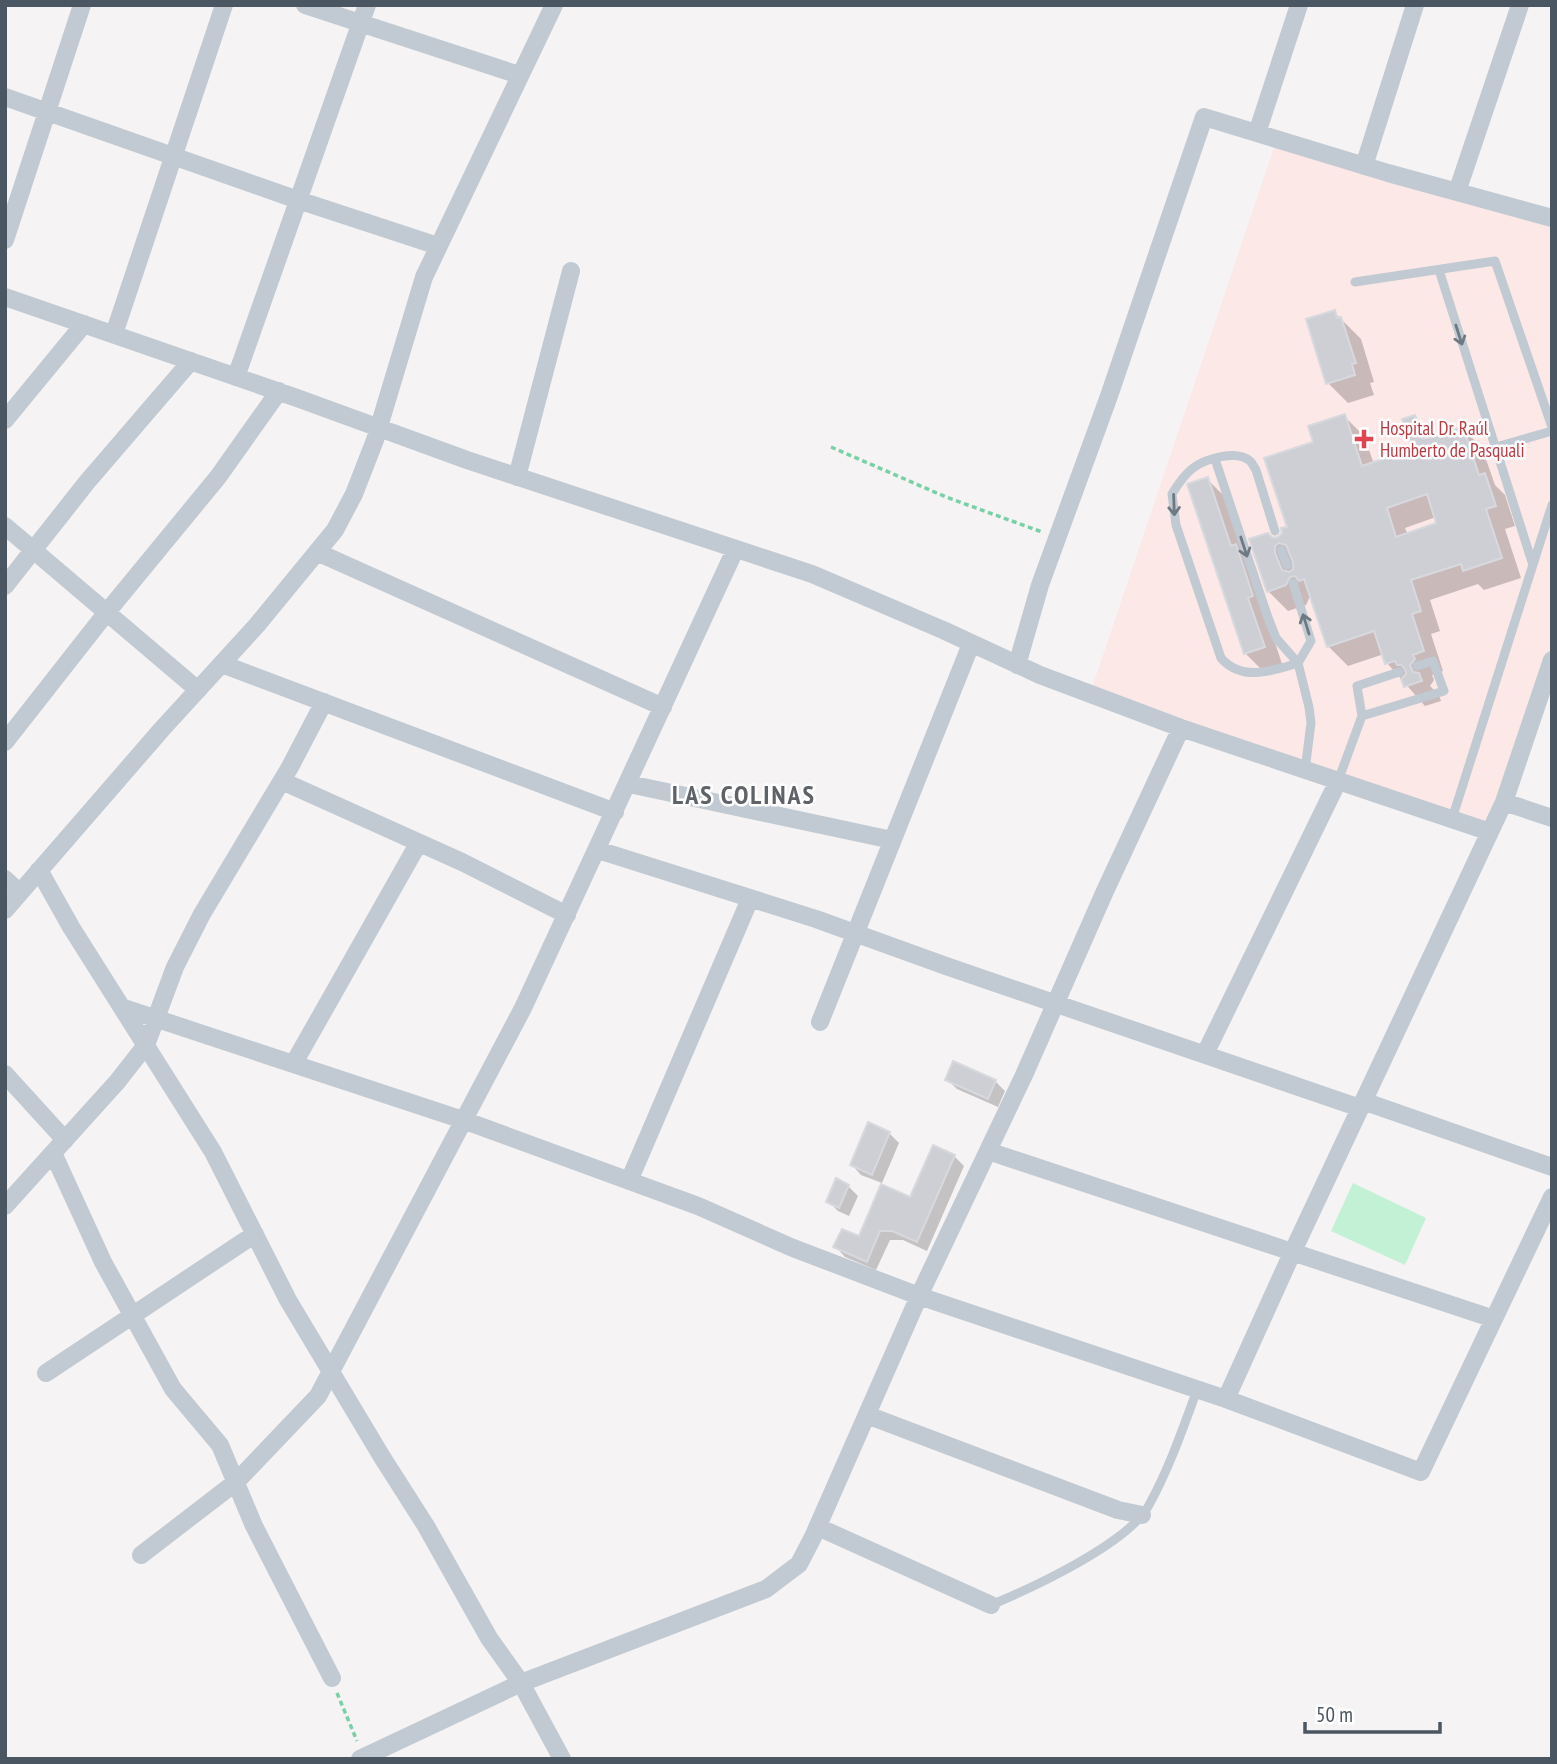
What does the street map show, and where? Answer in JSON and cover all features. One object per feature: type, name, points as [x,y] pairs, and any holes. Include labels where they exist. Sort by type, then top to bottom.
[{"type":"street","points":[[5,240],[82,5]]},
{"type":"street","points":[[114,334],[224,5]]},
{"type":"street","points":[[305,5],[519,75]]},
{"type":"street","points":[[236,377],[367,5]]},
{"type":"street","points":[[5,910],[319,553],[335,530],[354,494],[378,428],[424,277],[554,5]]},
{"type":"street","points":[[1257,133],[1299,5]]},
{"type":"street","points":[[1364,166],[1415,5]]},
{"type":"street","points":[[1457,192],[1520,5]]},
{"type":"street","points":[[5,97],[438,246]]},
{"type":"street","points":[[1017,665],[1057,537],[1126,347],[1204,117],[1364,166],[1552,218]]},
{"type":"street","points":[[517,477],[571,271]]},
{"type":"street","points":[[5,297],[279,391],[517,477],[812,574],[1017,665],[1181,728],[1490,832]]},
{"type":"street","points":[[5,420],[84,324]]},
{"type":"street","points":[[5,586],[87,482],[191,361]]},
{"type":"street","points":[[5,742],[218,477],[279,391]]},
{"type":"street","points":[[5,526],[198,690]]},
{"type":"street","points":[[141,1555],[236,1482],[317,1396],[523,1008],[629,784],[735,550]]},
{"type":"street","points":[[319,553],[663,707]]},
{"type":"street","points":[[820,1022],[971,644]]},
{"type":"street","points":[[1226,1399],[1361,1104],[1504,802],[1552,660]]},
{"type":"street","points":[[222,664],[615,812]]},
{"type":"street","points":[[5,1206],[117,1082],[146,1045],[175,967],[202,914],[282,781],[324,702]]},
{"type":"street","points":[[363,1758],[521,1683],[766,1589],[799,1564],[818,1527],[919,1296],[1181,728]]},
{"type":"street","points":[[282,781],[462,862],[568,915]]},
{"type":"street","points":[[1205,1055],[1338,781]]},
{"type":"street","points":[[629,784],[892,840]]},
{"type":"street","points":[[1504,802],[1552,818]]},
{"type":"street","points":[[294,1063],[418,844]]},
{"type":"street","points":[[598,850],[854,933],[1205,1055],[1552,1167]]},
{"type":"street","points":[[39,870],[71,927],[213,1152],[288,1300],[426,1526],[489,1638],[521,1683],[562,1759]]},
{"type":"street","points":[[5,879],[20,893]]},
{"type":"street","points":[[629,1181],[750,899]]},
{"type":"street","points":[[124,1008],[463,1120],[698,1206],[793,1248],[919,1296],[1226,1399],[1421,1472],[1552,1198]]},
{"type":"street","points":[[5,1074],[59,1147],[103,1262],[173,1389],[220,1445],[254,1526],[332,1678]]},
{"type":"street","points":[[988,1151],[1494,1319]]},
{"type":"street","points":[[46,1373],[255,1234]]},
{"type":"street","points":[[867,1415],[1118,1510],[1142,1515]]},
{"type":"street","points":[[818,1527],[991,1605]]},
{"type":"lane","points":[[1355,282],[1495,261],[1552,429],[1496,447]]},
{"type":"lane","points":[[1439,270],[1532,562]]},
{"type":"lane","points":[[1275,531],[1251,461],[1231,456],[1202,463],[1190,470],[1172,494],[1176,525],[1222,658],[1227,665],[1238,671],[1253,673],[1298,663],[1311,641],[1293,583]]},
{"type":"lane","points":[[1215,459],[1276,638],[1298,663],[1311,723],[1306,770]]},
{"type":"lane","points":[[1452,819],[1552,505]]},
{"type":"lane","points":[[1281,550],[1287,565]]},
{"type":"lane","points":[[1362,716],[1444,691],[1433,661],[1417,666]]},
{"type":"lane","points":[[1338,781],[1362,716],[1357,686],[1399,672]]},
{"type":"lane","points":[[991,1605],[1084,1560],[1137,1522],[1149,1505],[1170,1461],[1197,1390]]},
{"type":"path","points":[[831,447],[946,497],[1057,537]]},
{"type":"path","points":[[332,1678],[363,1758]]},
{"type":"shaded area","name":"Hospital Dr. Raúl Humberto de Pasquali","points":[[1277,139],[1552,218],[1552,660],[1490,832],[1090,694]]},
{"type":"green space","points":[[1353,1183],[1426,1218],[1405,1265],[1331,1231]]},
{"type":"building","points":[[1335,310],[1337,318],[1341,317],[1356,363],[1352,364],[1355,375],[1326,384],[1306,319]]},
{"type":"building","points":[[1345,414],[1362,466],[1412,449],[1402,419],[1415,415],[1423,439],[1463,426],[1479,475],[1485,473],[1496,506],[1486,509],[1502,558],[1463,571],[1461,564],[1411,580],[1421,611],[1412,614],[1424,651],[1413,655],[1415,659],[1410,665],[1413,672],[1419,673],[1422,681],[1404,687],[1401,679],[1406,674],[1405,669],[1395,661],[1385,664],[1374,631],[1327,647],[1304,579],[1299,581],[1295,576],[1290,577],[1286,585],[1267,592],[1249,539],[1268,533],[1273,538],[1278,537],[1282,533],[1281,528],[1287,527],[1264,458],[1313,442],[1308,426]],"holes":[[[1427,494],[1436,523],[1396,537],[1387,508]],[[1279,543],[1286,545],[1293,562],[1293,569],[1289,572],[1282,570],[1275,553],[1275,546]]]},
{"type":"building","points":[[1208,477],[1231,546],[1236,544],[1253,596],[1248,598],[1265,647],[1244,654],[1187,484]]},
{"type":"building","points":[[953,1061],[996,1080],[988,1099],[945,1080]]},
{"type":"building","points":[[868,1122],[890,1132],[872,1175],[850,1165]]},
{"type":"building","points":[[933,1145],[955,1155],[917,1242],[892,1231],[880,1231],[867,1262],[833,1247],[842,1229],[859,1236],[881,1184],[910,1197]]},
{"type":"building","points":[[836,1178],[849,1185],[839,1208],[826,1202]]},
{"type":"place","name":"Hospital Dr. Raúl Humberto de Pasquali","points":[[1364,439]]},
{"type":"district","name":"LAS COLINAS","points":[[744,795]]}]
